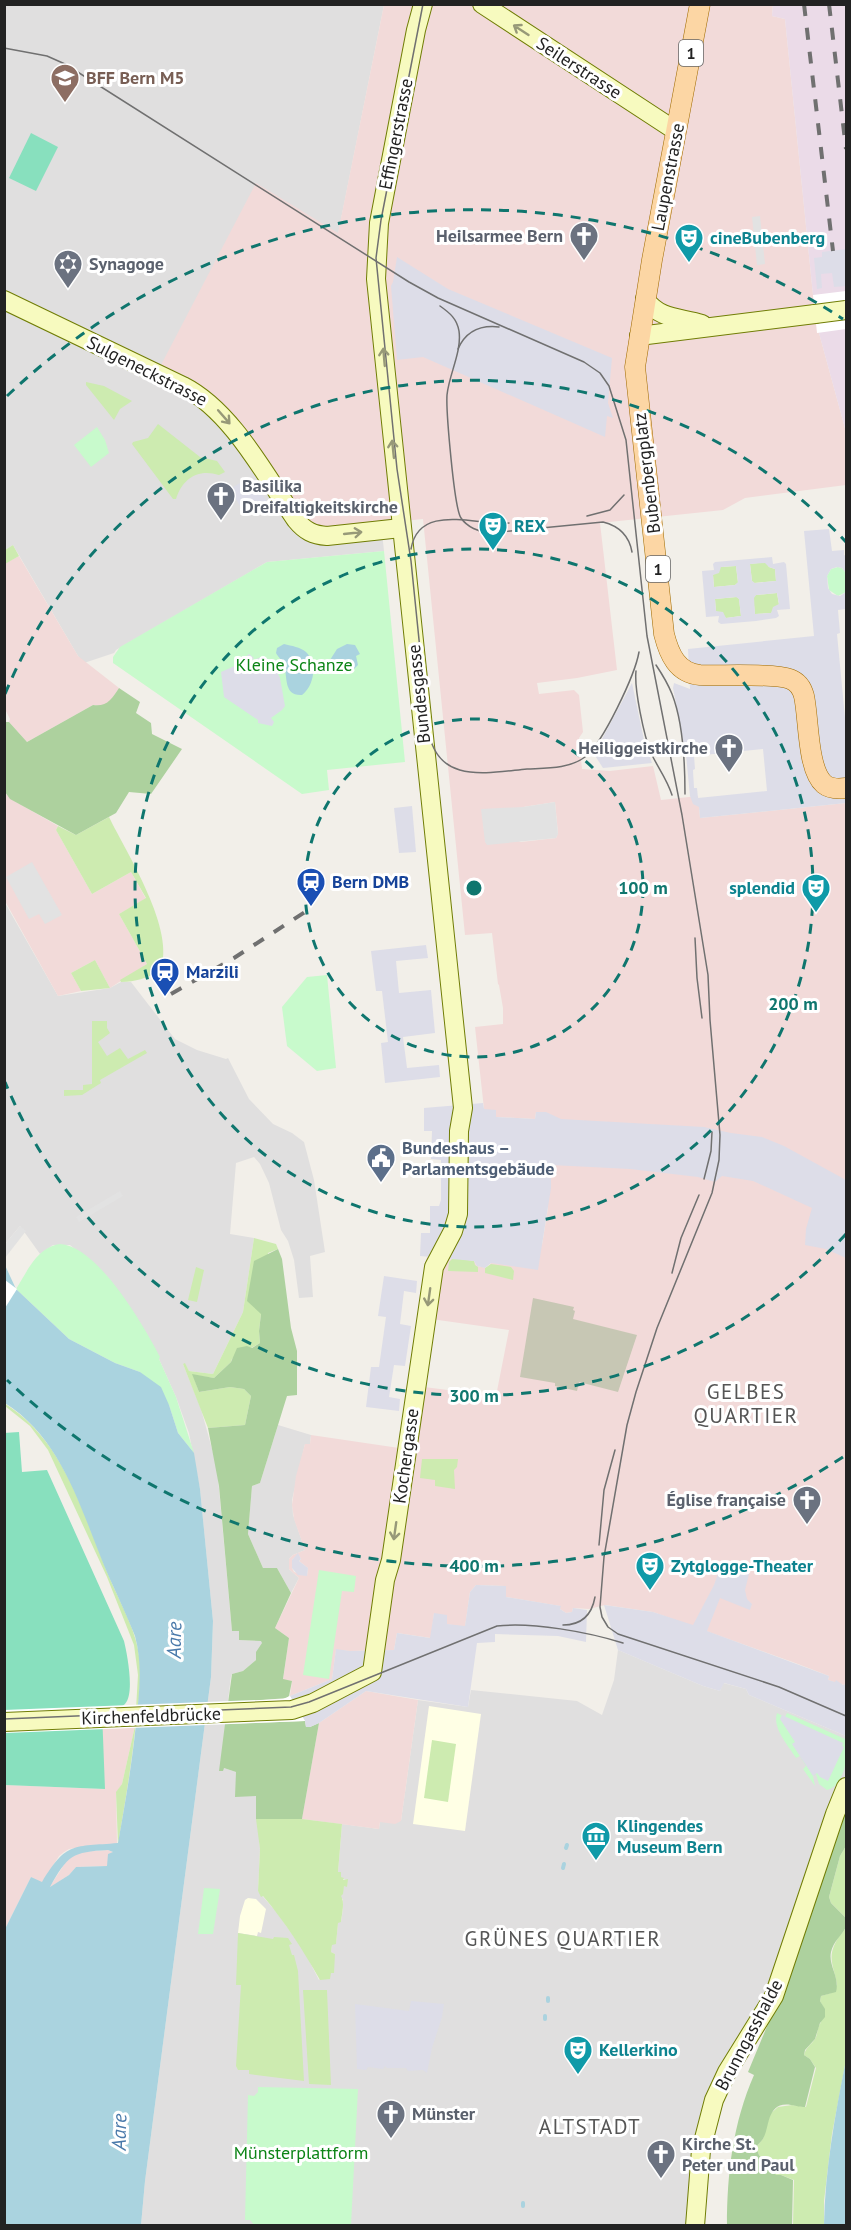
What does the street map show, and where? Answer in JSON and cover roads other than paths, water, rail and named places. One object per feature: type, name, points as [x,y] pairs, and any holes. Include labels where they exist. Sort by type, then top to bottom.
[{"type":"main road","name":"Laupenstrasse","points":[[638,343],[700,4]]},
{"type":"main road","name":"Bubenbergplatz","points":[[638,343],[637,388],[664,634],[670,652],[677,664],[687,672],[696,675],[782,677],[796,682],[804,696],[811,751],[817,774],[821,781],[829,786],[846,788]]},
{"type":"street","name":"Effingerstrasse","points":[[376,265],[381,212],[423,4]]},
{"type":"street","name":"Seilerstrasse","points":[[482,4],[676,131]]},
{"type":"street","name":"Bundesgasse","points":[[376,265],[401,528],[463,1105],[460,1123],[458,1214],[455,1227],[447,1242]]},
{"type":"street","points":[[645,299],[655,311],[662,315],[689,319],[716,328],[846,310]]},
{"type":"street","name":"Sulgeneckstrasse","points":[[4,300],[183,386],[207,400],[227,420],[306,531],[325,536],[401,528]]},
{"type":"street","points":[[638,343],[704,337],[716,328]]},
{"type":"street","name":"Kochergasse","points":[[372,1672],[384,1586],[391,1560],[434,1267],[447,1242]]},
{"type":"street","name":"Kirchenfeldbrücke","points":[[4,1722],[279,1711],[313,1703],[372,1672]]},
{"type":"street","name":"Brunngasshalde","points":[[695,2226],[701,2150],[714,2100],[727,2072],[774,1996],[846,1787]]},
{"type":"water","points":[[284,644],[304,650],[310,657],[313,669],[312,681],[302,695],[292,692],[287,685],[283,662],[276,653],[277,648]]},
{"type":"water","points":[[347,644],[355,645],[360,654],[356,656],[358,665],[354,669],[348,666],[346,669],[338,669],[330,660],[337,649]]},
{"type":"water","name":"Aare","points":[[4,1263],[16,1289],[69,1339],[115,1363],[140,1372],[161,1387],[178,1433],[194,1453],[200,1489],[213,1621],[211,1677],[141,2225],[5,2225],[5,1929],[31,1877],[42,1882],[58,1859],[72,1849],[81,1846],[118,1843],[126,1799],[140,1680],[135,1636],[69,1481],[43,1438],[26,1419],[5,1403]],"holes":[[[108,1850],[113,1852],[108,1854],[107,1866],[76,1867],[69,1875],[50,1887],[72,1857],[86,1852]]]},
{"type":"water","points":[[846,2060],[846,2225],[824,2225],[828,2163]]},
{"type":"waterway","points":[[563,1868],[564,1864]]},
{"type":"tram line","points":[[423,4],[381,220],[376,258],[397,469],[411,561],[428,728],[433,746],[441,759],[452,767],[480,773],[549,768],[579,761],[592,749],[609,724],[631,676],[639,652]]},
{"type":"tram line","points":[[4,48],[47,56],[65,64],[409,282],[438,298],[584,362],[600,373],[609,386],[626,440],[647,636],[682,815],[708,975],[720,1135],[719,1160],[712,1193],[657,1328],[627,1425],[604,1557],[600,1607],[602,1617],[608,1627],[618,1634],[779,1687],[846,1716]]},
{"type":"tram line","points":[[440,306],[457,323],[459,331],[459,347],[448,387],[447,404],[453,479],[461,518],[473,528],[489,533],[603,522],[622,532],[632,552]]},
{"type":"tram line","points":[[458,349],[465,338],[475,330],[499,327]]},
{"type":"tram line","points":[[587,516],[610,510],[624,495]]},
{"type":"tram line","points":[[411,549],[416,535],[425,526],[437,521],[466,520],[509,523]]},
{"type":"tram line","points":[[656,665],[670,690],[679,717],[684,757],[685,794]]},
{"type":"tram line","points":[[636,671],[638,700],[645,736],[672,795]]},
{"type":"tram line","points":[[695,938],[702,1018]]},
{"type":"tram line","points":[[704,1179],[711,1151],[712,1132]]},
{"type":"tram line","points":[[672,1273],[681,1238],[699,1195]]},
{"type":"tram line","points":[[599,1545],[604,1490],[615,1450]]},
{"type":"tram line","points":[[563,1625],[581,1621],[589,1613],[595,1597]]},
{"type":"tram line","points":[[4,1719],[291,1707],[309,1702],[497,1626],[527,1625],[560,1629],[623,1643]]},
{"type":"railway","points":[[804,4],[833,251]]},
{"type":"railway","points":[[829,4],[846,149]]},
{"type":"railway","points":[[171,994],[234,958],[305,912]]},
{"type":"place","name":"BFF Bern M5","points":[[65,104]]},
{"type":"place","name":"Heilsarmee Bern","points":[[584,262]]},
{"type":"place","name":"cineBubenberg","points":[[689,264]]},
{"type":"place","name":"Synagoge","points":[[68,290]]},
{"type":"place","name":"Basilika Dreifaltigkeitskirche","points":[[221,522]]},
{"type":"place","name":"REX","points":[[493,552]]},
{"type":"place","name":"Heiliggeistkirche","points":[[729,774]]},
{"type":"place","name":"Bern DMB","points":[[311,908]]},
{"type":"place","name":"splendid","points":[[816,914]]},
{"type":"place","name":"Marzili","points":[[165,998]]},
{"type":"place","name":"Bundeshaus – Parlamentsgebäude","points":[[381,1184]]},
{"type":"place","name":"Église française","points":[[807,1526]]},
{"type":"place","name":"Zytglogge-Theater","points":[[650,1592]]},
{"type":"place","name":"Klingendes Museum Bern","points":[[596,1862]]},
{"type":"place","name":"Kellerkino","points":[[578,2076]]},
{"type":"place","name":"Münster","points":[[391,2140]]},
{"type":"place","name":"Kirche St. Peter und Paul","points":[[661,2180]]},
{"type":"district","name":"GELBES QUARTIER","points":[[746,1404]]},
{"type":"district","name":"GRÜNES QUARTIER","points":[[563,1939]]},
{"type":"district","name":"ALTSTADT","points":[[590,2127]]},
{"type":"park label","name":"Kleine Schanze","points":[[294,665]]},
{"type":"park label","name":"Münsterplattform","points":[[301,2153]]}]
